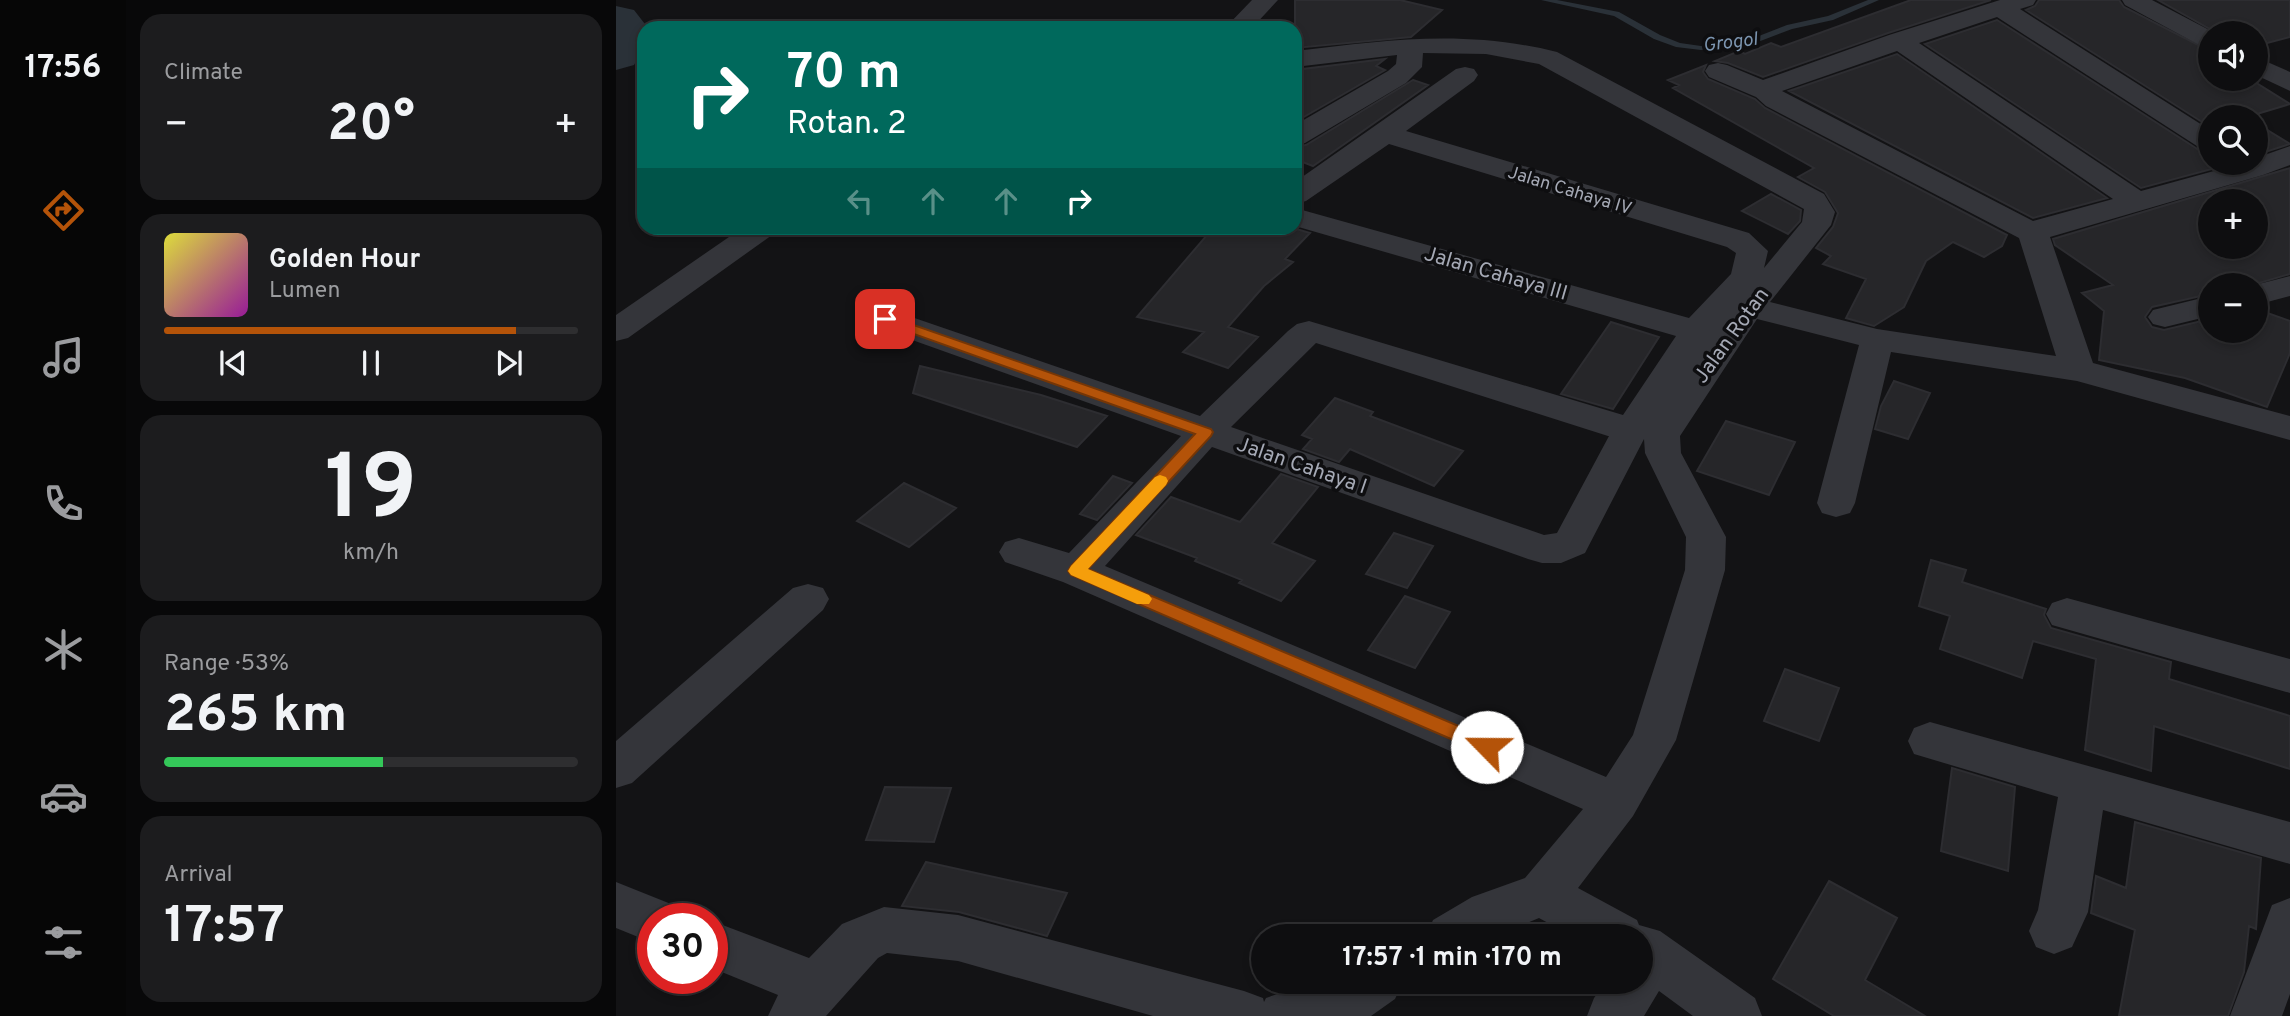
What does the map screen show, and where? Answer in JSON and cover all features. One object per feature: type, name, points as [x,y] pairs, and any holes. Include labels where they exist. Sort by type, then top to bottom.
[{"type":"street","points":[[1245,21],[1266,0]]},
{"type":"street","points":[[2134,0],[2198,35]]},
{"type":"street","points":[[1766,91],[1776,82],[2013,4],[2198,134]]},
{"type":"street","points":[[1898,40],[2137,202]]},
{"type":"street","points":[[1302,133],[1397,77],[1409,67],[1411,46]]},
{"type":"street","name":"Jalan Rotan","points":[[1302,59],[1411,46],[1497,47],[1548,58],[1813,200],[1820,209],[1821,217],[1816,225],[1748,307],[1662,435],[1663,453],[1706,537],[1704,570],[1654,740],[1616,802],[1569,864],[1542,894]]},
{"type":"street","points":[[2268,63],[2290,83]]},
{"type":"street","points":[[1718,71],[1766,91],[1776,100],[1869,151],[2034,234]]},
{"type":"street","points":[[1302,190],[1465,75]]},
{"type":"street","name":"Jalan Cahaya IV","points":[[1385,134],[1738,240],[1752,251],[1746,276],[1696,331]]},
{"type":"street","points":[[2268,161],[2290,155]]},
{"type":"street","points":[[2034,234],[2045,227],[2137,202],[2220,175]]},
{"type":"street","name":"Jalan Cahaya III","points":[[1302,219],[1696,331]]},
{"type":"street","points":[[2034,234],[2036,248],[2078,370]]},
{"type":"street","points":[[616,331],[751,235]]},
{"type":"street","points":[[2268,292],[2290,286]]},
{"type":"street","points":[[1748,307],[1877,339],[2078,370],[2290,428]]},
{"type":"street","points":[[2165,317],[2198,309]]},
{"type":"street","name":"Jalan Cahaya I","points":[[885,319],[1542,549],[1561,550],[1571,543],[1628,435]]},
{"type":"street","points":[[1077,571],[1205,432],[1309,331],[1321,332],[1620,427],[1628,435],[1696,331]]},
{"type":"street","points":[[1836,503],[1877,339]]},
{"type":"street","points":[[1019,552],[1077,571],[1616,802]]},
{"type":"street","points":[[616,769],[808,598]]},
{"type":"street","points":[[2067,614],[2290,676]]},
{"type":"street","points":[[1930,741],[2290,843]]},
{"type":"street","points":[[2054,931],[2063,912],[2084,783]]},
{"type":"street","points":[[1471,924],[1490,913],[1542,894],[1587,924]]},
{"type":"street","points":[[616,905],[637,914]]},
{"type":"street","points":[[2256,1016],[2290,921]]},
{"type":"street","points":[[728,954],[806,1001],[860,941],[884,930],[958,938],[1244,1016]]},
{"type":"street","points":[[1653,967],[1736,1016]]},
{"type":"street","points":[[1285,1016],[1346,1003],[1359,994]]},
{"type":"street","points":[[1613,1016],[1623,994]]},
{"type":"building","points":[[1295,0],[1400,0],[1442,10],[1411,37],[1302,47],[1302,21],[1295,21]]},
{"type":"building","points":[[1911,0],[1991,0],[1763,77],[1728,63],[1715,61],[1739,51],[1745,54],[1771,43],[1781,47]]},
{"type":"building","points":[[2039,0],[2119,0],[2124,7],[2198,45],[2198,91],[2268,90],[2290,104],[2268,111],[2268,105],[2198,105],[2198,119],[2026,10],[2035,6]]},
{"type":"building","points":[[2158,0],[2290,0],[2290,37],[2268,43],[2268,21],[2198,22]]},
{"type":"building","points":[[1997,20],[2198,149],[2198,173],[2141,188],[1925,44]]},
{"type":"building","points":[[1897,54],[2107,198],[2033,218],[1789,91]]},
{"type":"building","points":[[1385,59],[1376,66],[1385,70],[1302,118],[1302,69]]},
{"type":"building","points":[[1706,65],[1703,72],[1708,79],[1755,99],[1765,108],[2007,235],[2002,246],[1984,257],[1953,242],[1926,261],[1904,307],[1874,326],[1846,318],[1866,279],[1823,264],[1831,256],[1816,248],[1833,227],[1838,213],[1825,192],[1798,177],[1814,168],[1673,88],[1679,85],[1668,80]]},
{"type":"building","points":[[1413,80],[1428,85],[1313,166],[1302,162],[1302,146]]},
{"type":"building","points":[[2268,130],[2290,144],[2268,151]]},
{"type":"building","points":[[2290,168],[2290,274],[2268,280],[2268,273],[2198,273],[2198,297],[2152,307],[2145,317],[2152,327],[2164,330],[2198,322],[2198,343],[2268,343],[2268,313],[2290,321],[2290,353],[2267,407],[2185,378],[2099,360],[2104,311],[2082,293],[2113,285],[2055,245],[2053,239],[2198,196],[2198,259],[2268,259],[2268,189],[2220,189]]},
{"type":"building","points":[[1771,194],[1801,210],[1800,221],[1788,234],[1742,211]]},
{"type":"building","points":[[1302,231],[1310,233],[1285,259],[1293,262],[1264,286],[1228,327],[1258,337],[1228,368],[1183,352],[1204,332],[1137,317],[1207,235],[1302,235]]},
{"type":"building","points":[[1611,322],[1659,337],[1613,409],[1561,394]]},
{"type":"building","points":[[920,366],[1041,395],[1107,416],[1077,447],[913,393]]},
{"type":"building","points":[[1894,381],[1930,393],[1908,439],[1875,429],[1881,406]]},
{"type":"building","points":[[1335,398],[1373,412],[1370,416],[1463,451],[1434,486],[1350,449],[1339,462],[1303,449],[1312,439],[1302,435]]},
{"type":"building","points":[[1726,421],[1795,442],[1769,495],[1697,471]]},
{"type":"building","points":[[1281,474],[1318,487],[1272,543],[1315,561],[1281,601],[1239,583],[1242,580],[1195,561],[1197,558],[1136,535],[1171,497],[1240,522]]},
{"type":"building","points":[[1113,476],[1132,483],[1097,520],[1080,514]]},
{"type":"building","points":[[904,483],[956,508],[909,547],[857,521]]},
{"type":"building","points":[[1394,533],[1433,546],[1407,588],[1366,574]]},
{"type":"building","points":[[1931,560],[1966,570],[1962,582],[2046,609],[2044,615],[2051,628],[2171,662],[2169,679],[2290,716],[2290,769],[2154,726],[2151,771],[2085,750],[2096,659],[2033,641],[2022,678],[1940,649],[1950,616],[1919,606]]},
{"type":"building","points":[[1405,596],[1450,612],[1415,668],[1368,650]]},
{"type":"building","points":[[1785,669],[1839,688],[1819,741],[1764,721]]},
{"type":"building","points":[[1952,768],[2015,787],[2008,871],[1941,851]]},
{"type":"building","points":[[885,787],[951,788],[934,842],[866,840]]},
{"type":"building","points":[[2135,822],[2261,858],[2256,929],[2249,926],[2244,972],[2228,1016],[2119,1016],[2135,930],[2091,913],[2096,876],[2126,888]]},
{"type":"building","points":[[926,862],[1067,893],[1047,936],[959,912],[902,906]]},
{"type":"building","points":[[1829,881],[1897,918],[1865,980],[1925,1016],[1834,1016],[1773,979]]},
{"type":"waterway","name":"Grogol","points":[[1545,0],[1616,14],[1657,37],[1679,45],[1701,48],[1747,43],[1790,27],[1830,18],[1875,0]]},
{"type":"waterway","points":[[616,21],[624,30],[616,54]]},
{"type":"slow traffic","points":[[1143,599],[1077,571],[1160,481]]},
{"type":"route","points":[[885,319],[1205,432],[1077,571],[1487,747]]}]
